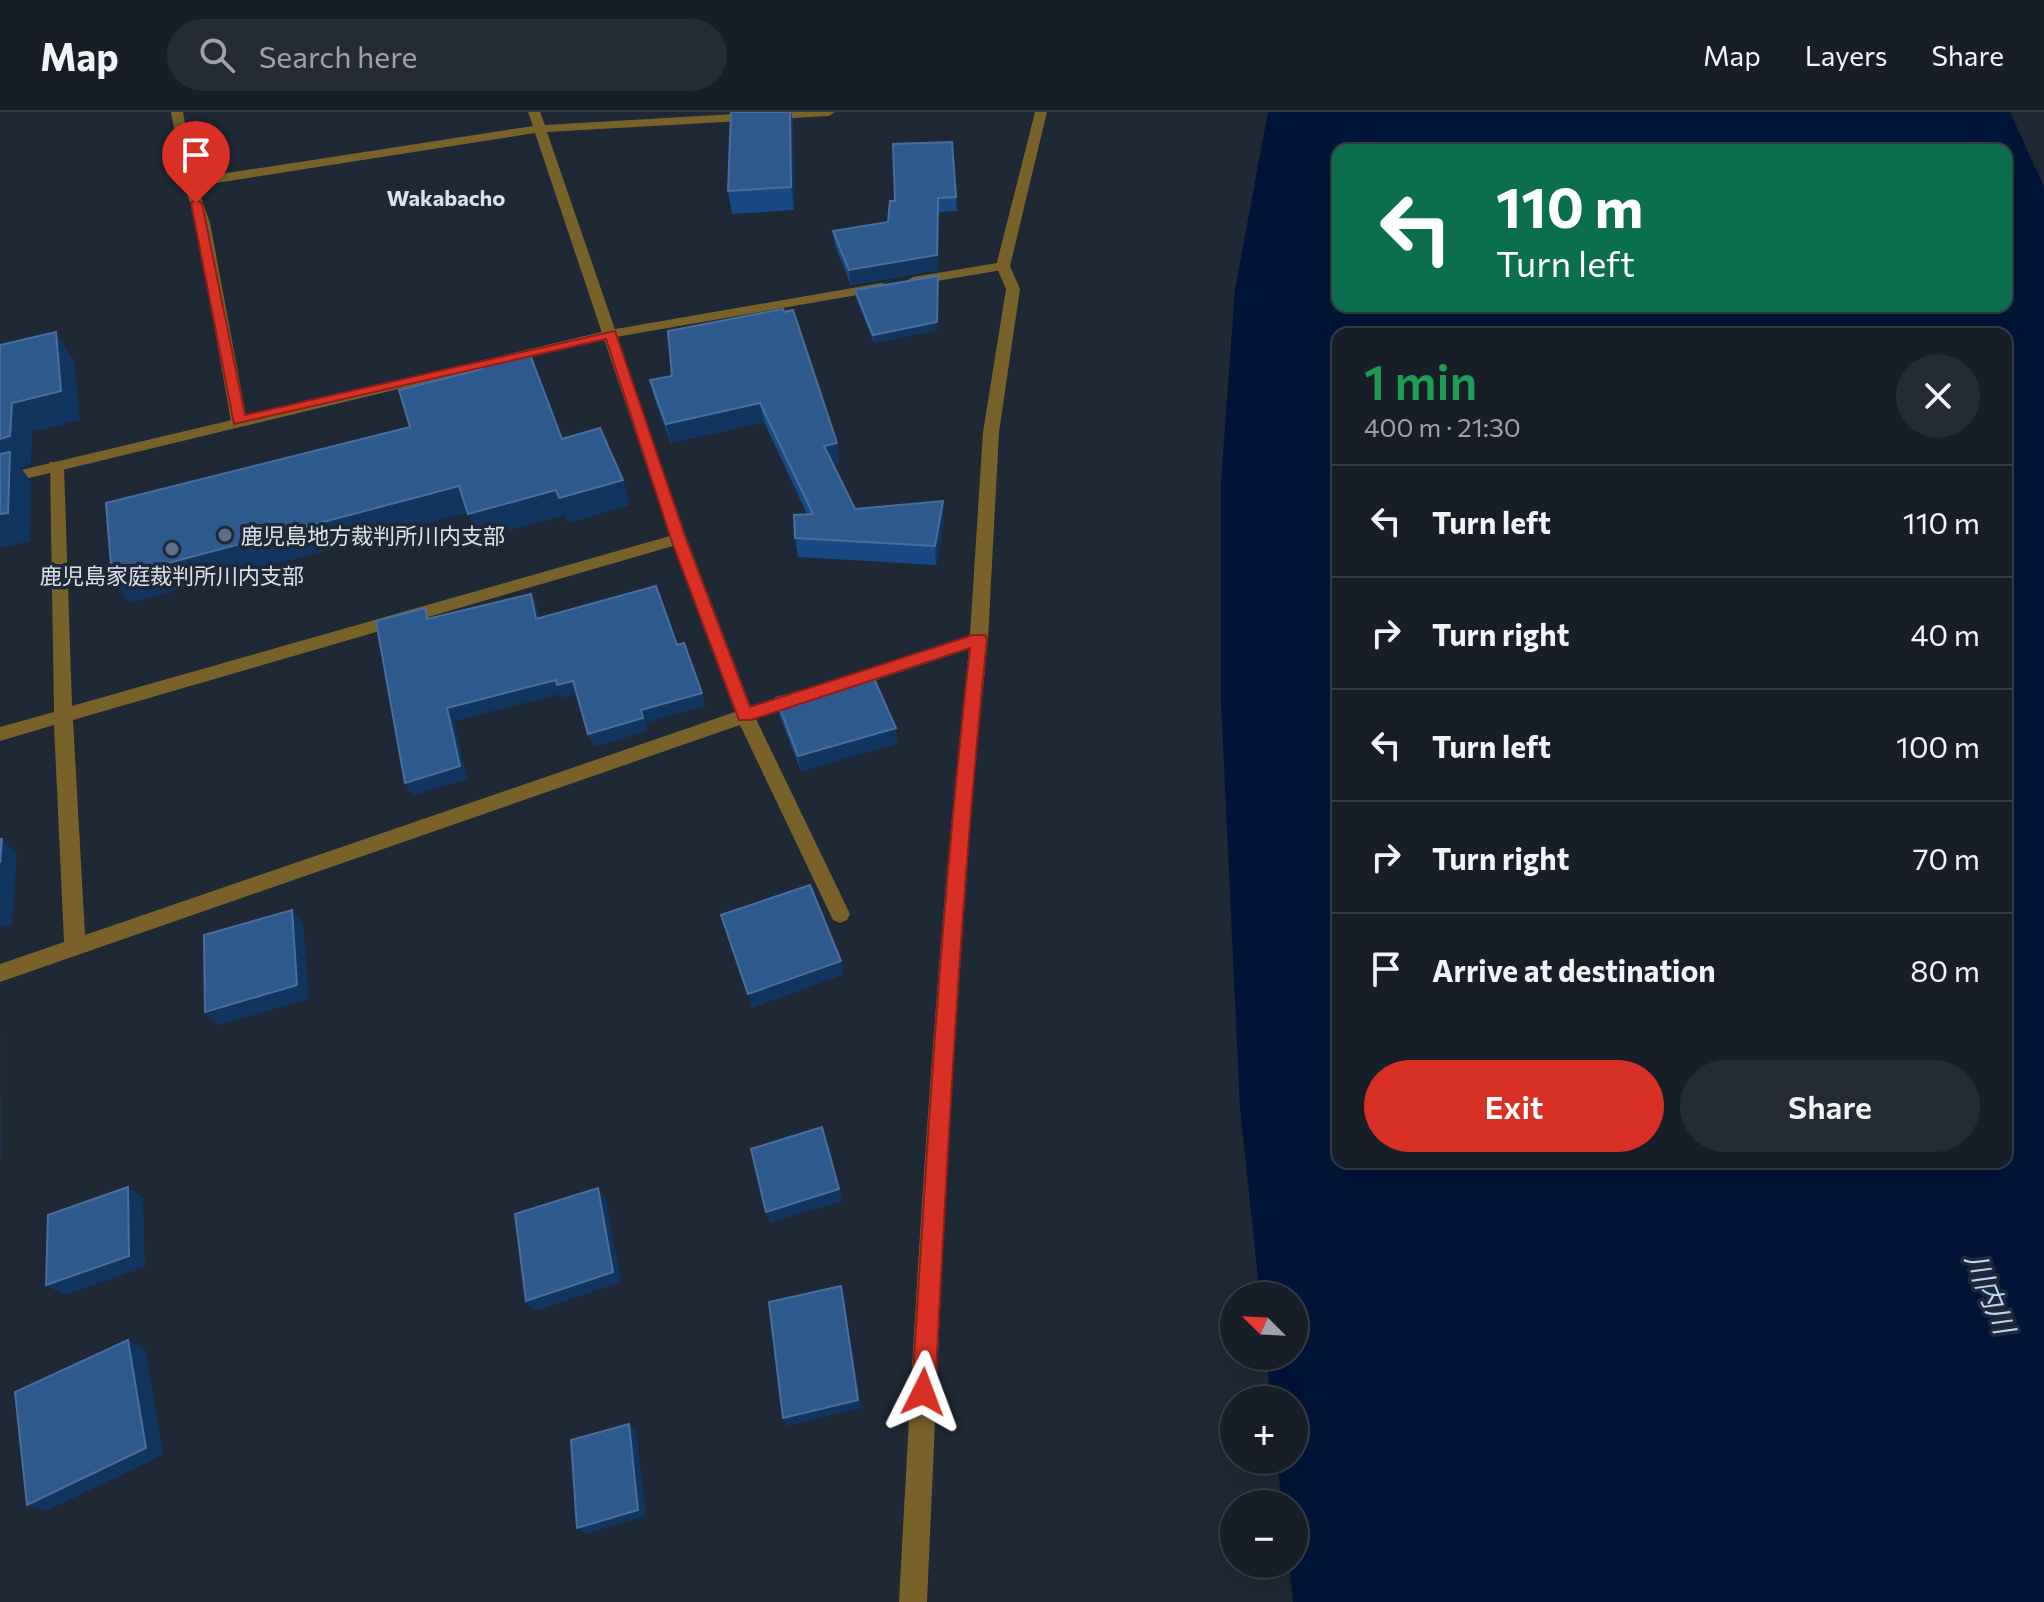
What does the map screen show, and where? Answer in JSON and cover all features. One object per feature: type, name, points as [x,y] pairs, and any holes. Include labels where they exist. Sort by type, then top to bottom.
[{"type":"street","points":[[177,112],[190,183],[203,223],[239,421]]},
{"type":"street","points":[[534,112],[679,539],[745,715],[840,914]]},
{"type":"street","points":[[190,183],[540,129],[829,112]]},
{"type":"street","points":[[913,1602],[936,1137],[962,800],[979,639],[991,432],[1013,289],[1003,266],[1041,112]]},
{"type":"street","points":[[0,480],[610,334],[1003,266]]},
{"type":"street","points":[[56,466],[63,715],[75,949]]},
{"type":"street","points":[[0,734],[679,539]]},
{"type":"street","points":[[0,973],[745,715],[979,639]]},
{"type":"water","name":"川内川","points":[[1268,112],[2010,112],[2044,187],[2044,1602],[1293,1602],[1290,1578],[1308,1578],[1308,1490],[1280,1490],[1279,1474],[1308,1474],[1308,1386],[1269,1386],[1268,1370],[1308,1370],[1308,1282],[1259,1282],[1240,1109],[1221,702],[1221,482],[1235,289]]},
{"type":"building","points":[[731,112],[790,112],[791,187],[728,191]]},
{"type":"building","points":[[952,142],[956,197],[938,198],[937,255],[849,270],[833,231],[888,222],[890,201],[895,201],[893,144]]},
{"type":"building","points":[[938,276],[937,322],[873,335],[855,290]]},
{"type":"building","points":[[783,309],[784,312],[793,310],[837,443],[824,446],[855,509],[943,501],[935,546],[795,538],[794,515],[813,514],[760,403],[666,424],[650,380],[672,376],[668,331]]},
{"type":"building","points":[[56,332],[61,391],[12,403],[10,436],[0,439],[0,345]]},
{"type":"building","points":[[529,352],[562,439],[600,428],[623,480],[559,498],[556,490],[468,514],[459,486],[112,578],[106,503],[410,427],[399,390],[482,369],[480,364]]},
{"type":"building","points":[[10,452],[8,513],[0,514],[0,454]]},
{"type":"building","points":[[656,586],[677,645],[684,643],[702,693],[641,710],[643,718],[588,734],[573,681],[557,685],[556,680],[447,708],[460,766],[405,783],[376,621],[425,608],[427,619],[531,594],[536,619]]},
{"type":"building","points":[[871,672],[896,728],[798,756],[776,698]]},
{"type":"building","points":[[810,885],[841,961],[748,994],[721,915]]},
{"type":"building","points":[[292,910],[297,985],[205,1012],[204,935]]},
{"type":"building","points":[[822,1127],[839,1189],[766,1212],[751,1149]]},
{"type":"building","points":[[128,1187],[129,1256],[46,1285],[48,1215]]},
{"type":"building","points":[[598,1188],[613,1272],[526,1301],[515,1214]]},
{"type":"building","points":[[841,1286],[858,1400],[783,1418],[769,1302]]},
{"type":"building","points":[[128,1340],[146,1448],[27,1505],[15,1392]]},
{"type":"building","points":[[629,1424],[638,1510],[577,1528],[571,1440]]},
{"type":"place","name":"鹿児島地方裁判所川内支部","points":[[225,535]]},
{"type":"place","name":"鹿児島家庭裁判所川内支部","points":[[172,549]]},
{"type":"district","name":"Wakabacho","points":[[446,197]]},
{"type":"route","points":[[196,203],[203,223],[239,421],[610,334],[679,539],[745,715],[979,639],[962,800],[935,1153],[923,1392]]}]
